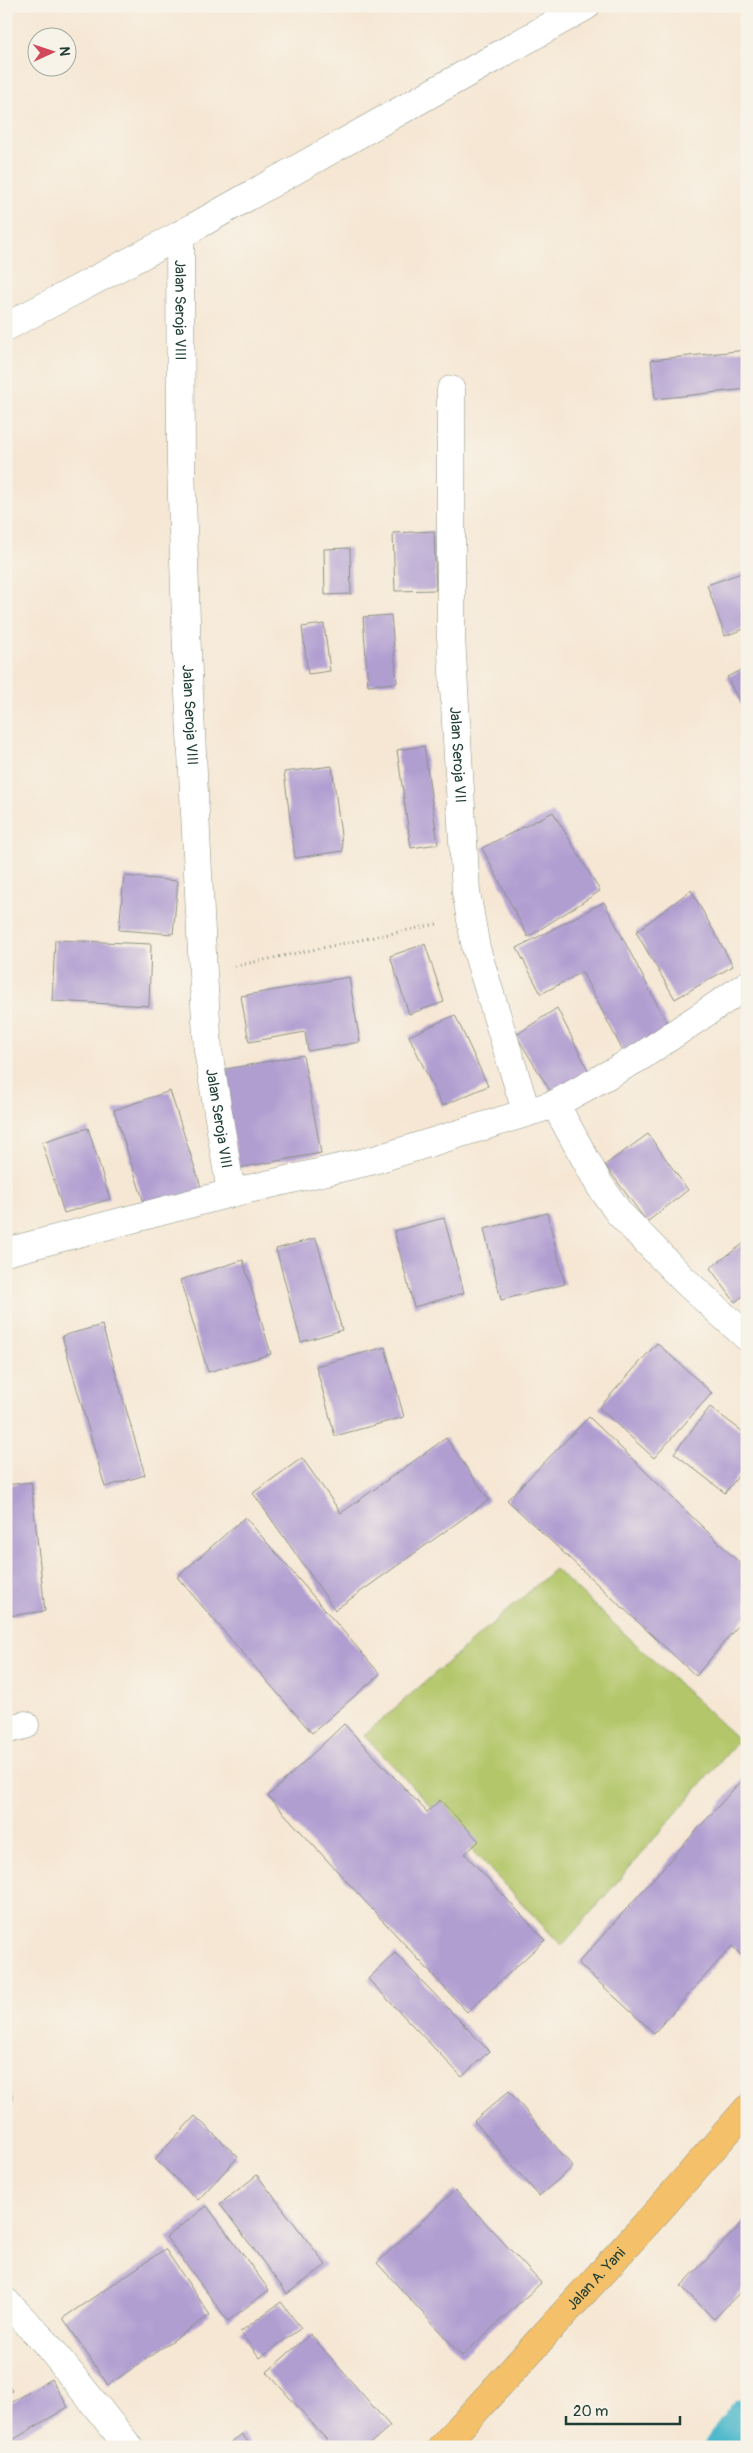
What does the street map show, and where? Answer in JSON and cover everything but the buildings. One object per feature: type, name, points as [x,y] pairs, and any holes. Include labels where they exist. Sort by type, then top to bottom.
[{"type":"highway","name":"Jalan A. Yani","points":[[442,2447],[657,2212],[747,2109]]},
{"type":"street","points":[[6,327],[180,235],[586,6]]},
{"type":"street","name":"Jalan Seroja VIII","points":[[180,235],[181,465],[187,653],[203,973],[208,1050],[231,1193]]},
{"type":"street","name":"Jalan Seroja VII","points":[[451,390],[451,637],[469,917],[476,948],[526,1111]]},
{"type":"street","points":[[6,1252],[231,1193],[374,1160],[526,1111],[555,1104],[640,1057],[747,985]]},
{"type":"street","points":[[555,1104],[598,1184],[619,1213],[684,1280],[747,1337]]},
{"type":"street","points":[[6,2302],[46,2342],[129,2447]]},
{"type":"path","points":[[203,973],[469,917]]},
{"type":"green space","points":[[555,1569],[739,1740],[562,1946],[364,1735]]},
{"type":"waterway","points":[[724,2447],[747,2417]]}]
